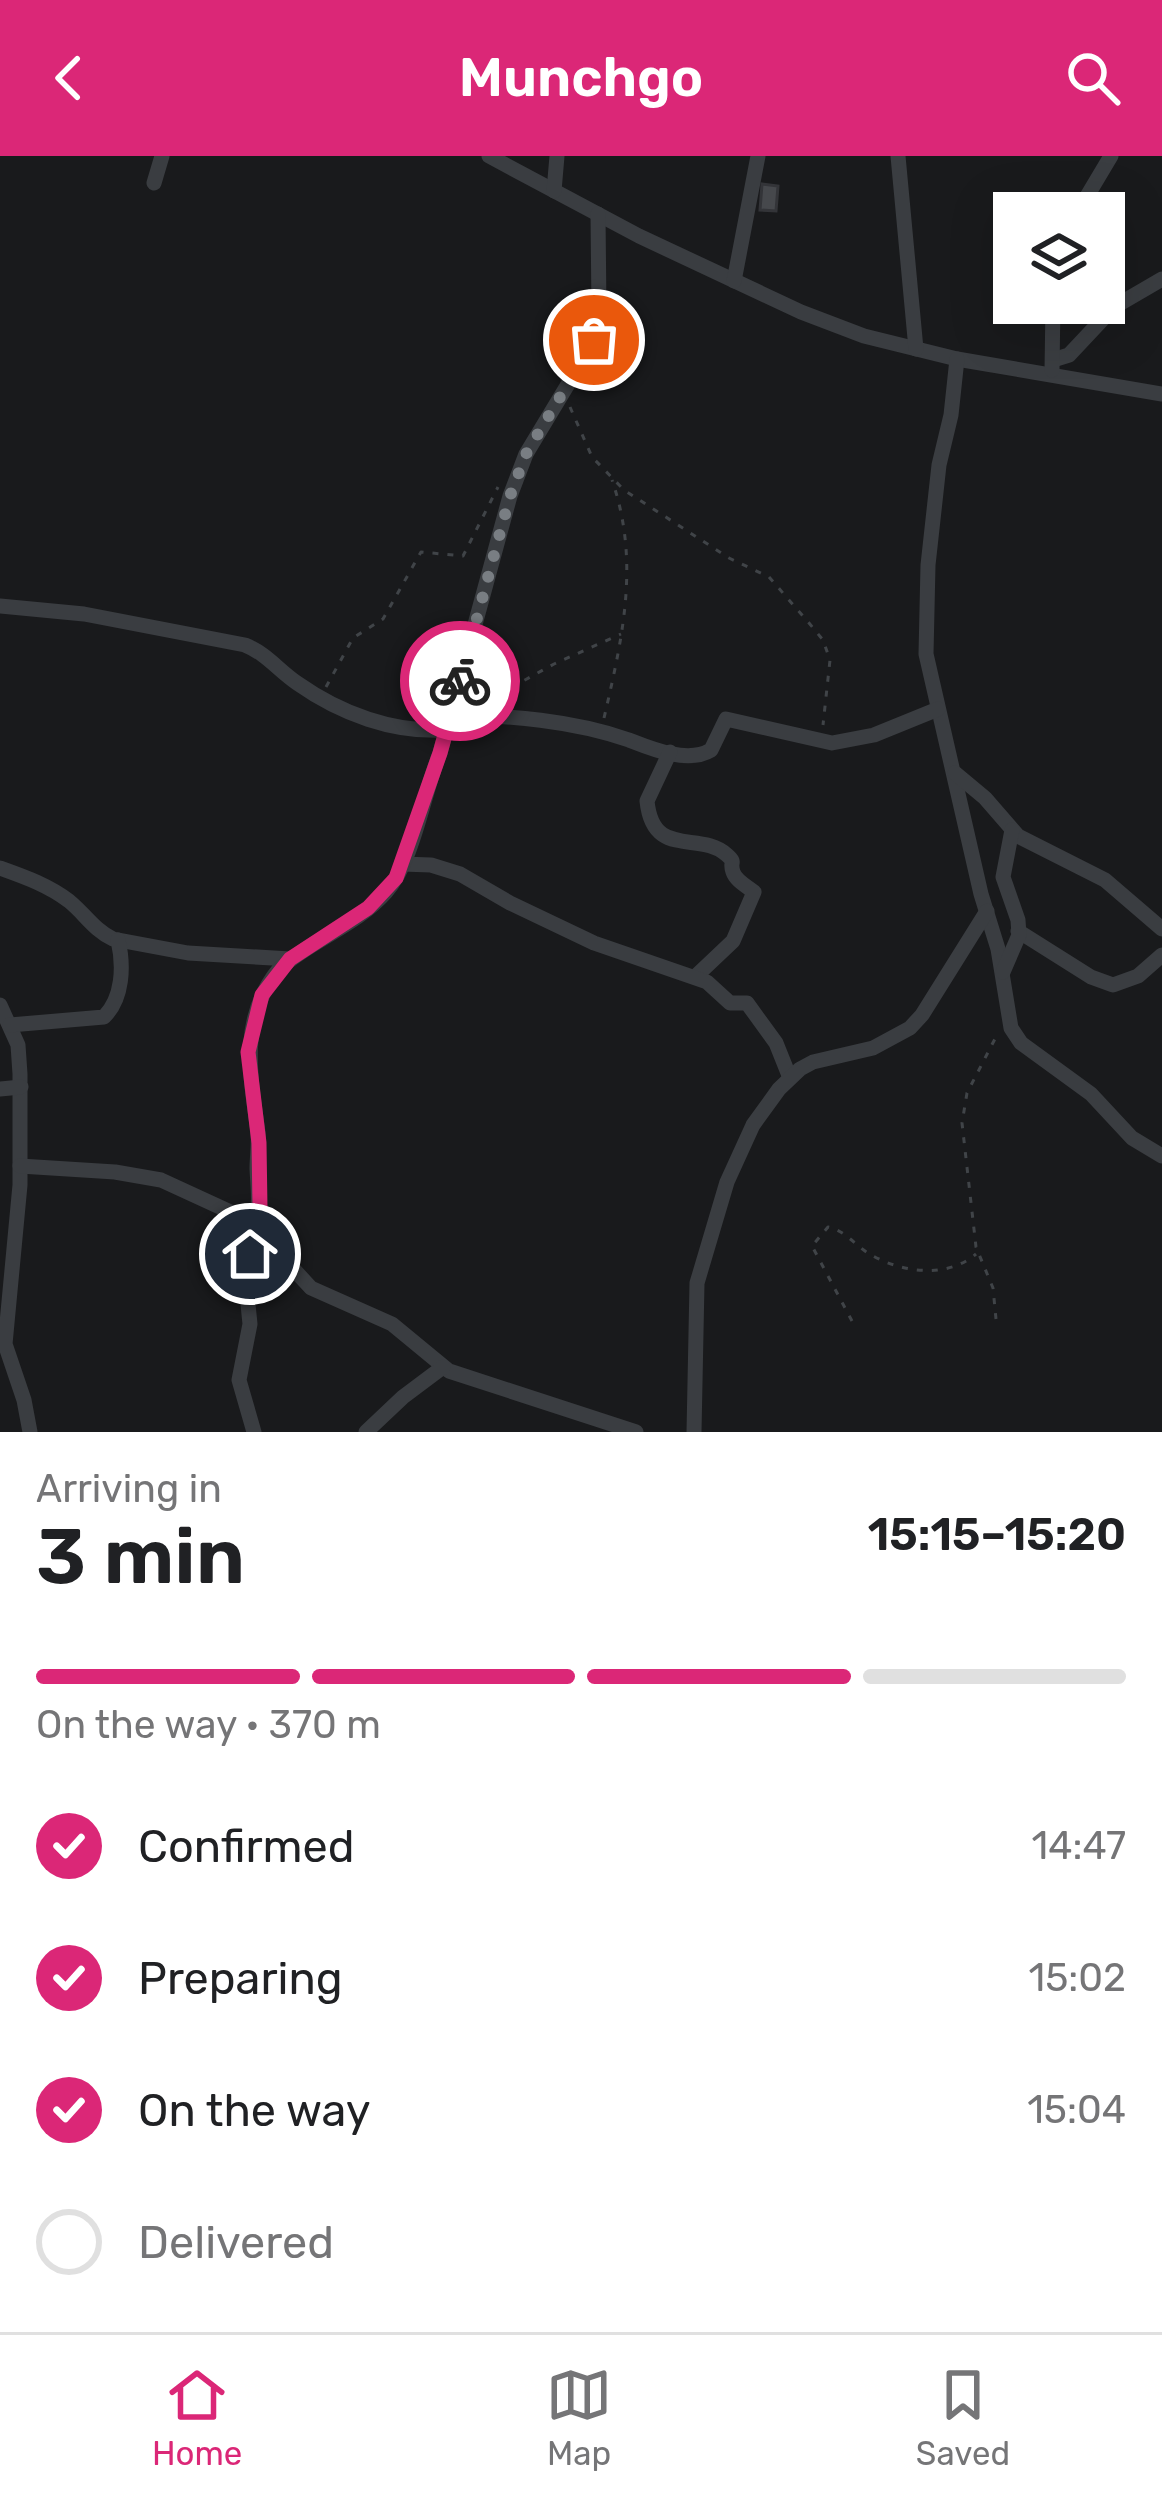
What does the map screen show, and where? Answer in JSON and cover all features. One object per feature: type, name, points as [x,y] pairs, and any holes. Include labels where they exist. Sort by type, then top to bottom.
[{"type":"street","points":[[154,183],[161,156]]},
{"type":"street","points":[[489,156],[734,281],[864,336],[957,359],[1052,367],[1162,394]]},
{"type":"street","points":[[554,191],[556,156]]},
{"type":"street","points":[[734,281],[758,156]]},
{"type":"street","points":[[898,156],[916,349]]},
{"type":"street","points":[[1090,192],[1111,156]]},
{"type":"street","points":[[254,1225],[260,1208],[259,1143],[249,1040],[262,995],[290,959],[384,894],[402,864],[453,719],[510,496],[532,441],[594,340],[599,310],[598,214]]},
{"type":"street","points":[[1052,367],[1114,308],[1162,279]]},
{"type":"street","points":[[1052,367],[1053,324]]},
{"type":"street","points":[[957,359],[928,565],[926,654],[1003,973],[1011,1028],[1021,1043],[1091,1094],[1140,1145],[1162,1156]]},
{"type":"street","points":[[0,606],[84,614],[245,645],[262,652],[291,680],[321,697],[388,727],[411,732],[453,719],[556,722],[601,731],[655,751],[706,754],[721,723],[730,718],[821,742],[853,741],[938,709]]},
{"type":"street","points":[[670,752],[647,801],[658,830],[674,841],[728,856],[736,878],[754,892],[733,941],[695,977]]},
{"type":"street","points":[[952,771],[985,798],[1012,830],[1105,880],[1162,928]]},
{"type":"street","points":[[1003,973],[1016,950],[1018,931],[1003,878],[1012,830]]},
{"type":"street","points":[[402,864],[431,865],[460,874],[594,943],[711,983],[730,1003],[753,1007],[776,1042],[790,1078]]},
{"type":"street","points":[[0,868],[45,885],[75,906],[101,934],[118,940],[188,953],[290,959]]},
{"type":"street","points":[[694,1432],[697,1283],[753,1125],[790,1078],[813,1062],[873,1048],[910,1028],[986,910]]},
{"type":"street","points":[[1018,931],[1091,977],[1113,985],[1138,976],[1162,955]]},
{"type":"street","points":[[6,1023],[92,1019],[109,1013],[121,973],[118,940]]},
{"type":"street","points":[[0,1005],[18,1045],[20,1087],[20,1166],[5,1344],[30,1432]]},
{"type":"street","points":[[0,1089],[20,1087]]},
{"type":"street","points":[[20,1166],[161,1180],[254,1225],[311,1288],[392,1324],[443,1367],[636,1432]]},
{"type":"street","points":[[254,1432],[239,1380],[250,1324],[244,1265],[250,1254],[274,1246]]},
{"type":"street","points":[[366,1432],[443,1367]]},
{"type":"path","points":[[566,388],[583,441],[611,476],[638,501],[729,558],[769,577],[823,640],[830,660],[821,742]]},
{"type":"path","points":[[601,731],[629,583],[627,541],[611,476]]},
{"type":"path","points":[[321,697],[353,638],[383,619],[421,552],[463,556],[502,482]]},
{"type":"path","points":[[453,719],[623,633]]},
{"type":"path","points":[[996,1318],[992,1288],[977,1252],[962,1123],[967,1093],[1010,1010]]},
{"type":"path","points":[[852,1321],[812,1246],[820,1231],[838,1229],[871,1256],[910,1269],[945,1270],[977,1252]]},
{"type":"building","points":[[762,184],[778,186],[776,211],[760,210]]},
{"type":"way so far","points":[[460,681],[510,496],[526,454],[594,340]]},
{"type":"route","points":[[250,1254],[274,1246],[254,1225],[260,1208],[259,1143],[248,1052],[256,1011],[279,969],[368,908],[396,878],[460,681]]}]
